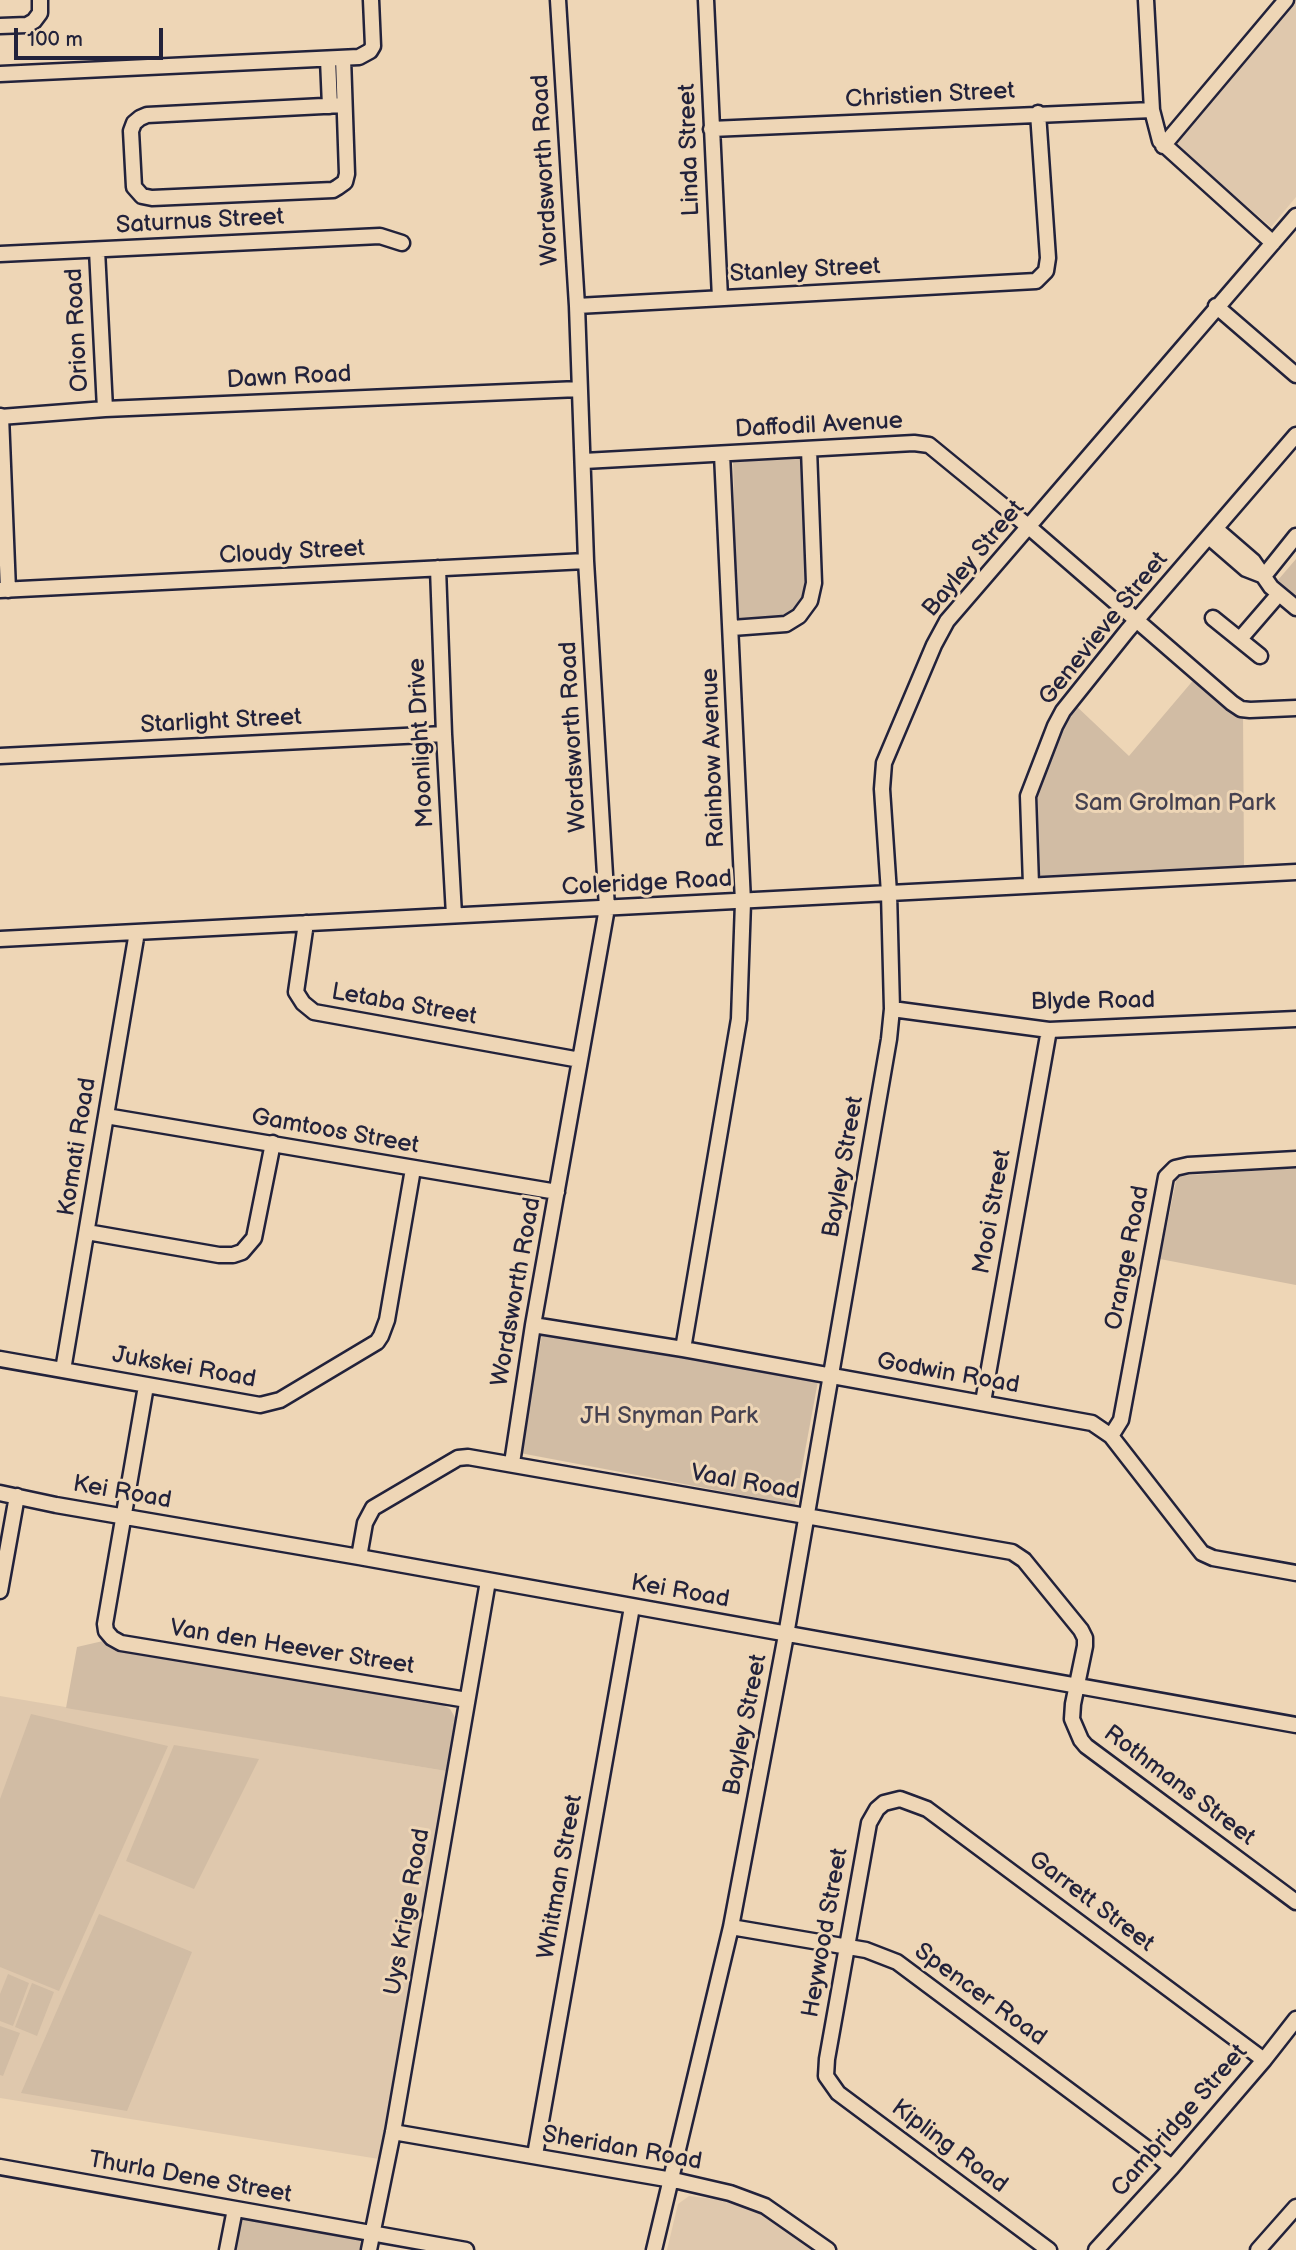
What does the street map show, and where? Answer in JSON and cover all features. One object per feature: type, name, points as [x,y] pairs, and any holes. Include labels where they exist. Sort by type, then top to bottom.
[{"type":"street","points":[[0,26],[27,25],[34,21],[40,13],[40,0]]},
{"type":"street","points":[[0,74],[336,58],[365,54],[373,46],[374,40],[372,0]]},
{"type":"street","name":"Wordsworth Road","points":[[512,1463],[533,1325],[607,908],[586,561],[584,461],[558,0]]},
{"type":"street","name":"Linda Street","points":[[706,0],[720,298]]},
{"type":"street","points":[[1146,0],[1152,110],[1156,132],[1163,146],[1273,243]]},
{"type":"street","points":[[1163,146],[1286,0]]},
{"type":"street","points":[[336,58],[337,106],[347,174],[345,182],[333,190],[152,198],[142,196],[134,187],[131,131],[140,118],[337,106]]},
{"type":"street","name":"Christien Street","points":[[711,129],[1152,110]]},
{"type":"street","name":"Stanley Street","points":[[576,306],[1036,281],[1046,271],[1048,258],[1038,113]]},
{"type":"street","name":"Bayley Street","points":[[654,2250],[731,1927],[786,1634],[889,1039],[892,1009],[889,893],[882,782],[884,763],[947,621],[1296,216]]},
{"type":"street","name":"Saturnus Street","points":[[0,254],[380,236],[402,243]]},
{"type":"street","name":"Orion Road","points":[[97,250],[105,409]]},
{"type":"street","points":[[1216,306],[1296,375]]},
{"type":"street","name":"Dawn Road","points":[[0,416],[579,388]]},
{"type":"street","points":[[0,416],[4,590]]},
{"type":"street","name":"Genevieve Street","points":[[1031,886],[1028,796],[1063,711],[1136,621],[1296,435]]},
{"type":"street","name":"Daffodil Avenue","points":[[584,461],[914,443],[929,445],[1030,527],[1241,709],[1296,708]]},
{"type":"street","points":[[732,628],[786,624],[799,616],[810,601],[814,583],[809,449]]},
{"type":"street","name":"Rainbow Avenue","points":[[682,1349],[738,1037],[743,902],[722,454]]},
{"type":"street","points":[[1212,533],[1253,561],[1278,594],[1296,608]]},
{"type":"street","points":[[1264,576],[1296,536]]},
{"type":"street","name":"Cloudy Street","points":[[4,590],[586,561]]},
{"type":"street","name":"Moonlight Drive","points":[[438,568],[454,915]]},
{"type":"street","points":[[1240,639],[1278,594]]},
{"type":"street","points":[[1213,618],[1260,656]]},
{"type":"street","name":"Starlight Street","points":[[0,756],[444,734]]},
{"type":"street","name":"Coleridge Road","points":[[0,939],[1296,873]]},
{"type":"street","name":"Letaba Street","points":[[306,923],[296,992],[303,1003],[314,1012],[580,1060]]},
{"type":"street","name":"Komati Road","points":[[63,1370],[137,932]]},
{"type":"street","name":"Blyde Road","points":[[892,1009],[1049,1030],[1296,1018]]},
{"type":"street","name":"Mooi Street","points":[[983,1402],[1049,1030]]},
{"type":"street","name":"Gamtoos Street","points":[[106,1116],[557,1192]]},
{"type":"street","points":[[87,1233],[219,1255],[233,1255],[242,1251],[254,1238],[273,1143]]},
{"type":"street","name":"Orange Road","points":[[1111,1436],[1121,1420],[1166,1177],[1175,1168],[1188,1165],[1296,1159]]},
{"type":"street","name":"Jukskei Road","points":[[0,1359],[260,1405],[280,1400],[377,1342],[387,1320],[413,1169]]},
{"type":"street","name":"Godwin Road","points":[[533,1325],[1092,1423],[1111,1436],[1202,1553],[1213,1558],[1295,1570]]},
{"type":"street","points":[[122,1516],[146,1386]]},
{"type":"street","name":"Vaal Road","points":[[359,1557],[365,1523],[377,1505],[458,1458],[512,1463],[1016,1554],[1032,1569],[1081,1630],[1085,1646],[1078,1686]]},
{"type":"street","name":"Kei Road","points":[[0,1493],[17,1499],[359,1557],[1296,1725]]},
{"type":"street","points":[[0,1591],[17,1499]]},
{"type":"street","name":"Kei Road","points":[[0,1500],[17,1499]]},
{"type":"street","name":"Van den Heever Street","points":[[122,1516],[105,1624],[106,1631],[121,1643],[467,1700]]},
{"type":"street","name":"Uys Krige Road","points":[[369,2250],[393,2132],[488,1581]]},
{"type":"street","name":"Whitman Street","points":[[535,2155],[632,1607]]},
{"type":"street","name":"Rothmans Street","points":[[1078,1686],[1072,1719],[1077,1734],[1086,1746],[1296,1902]]},
{"type":"street","name":"Garrett Street","points":[[884,1803],[900,1799],[927,1809],[1264,2060]]},
{"type":"street","name":"Heywood Street","points":[[826,2076],[869,1823],[871,1816],[884,1803]]},
{"type":"street","name":"Spencer Road","points":[[731,1927],[848,1947],[880,1954],[897,1962],[1172,2167]]},
{"type":"street","name":"Cambridge Street","points":[[1096,2250],[1172,2167],[1296,2019]]},
{"type":"street","name":"Kipling Road","points":[[826,2076],[838,2092],[1049,2250]]},
{"type":"street","name":"Sheridan Road","points":[[393,2132],[535,2155],[730,2193],[765,2206],[828,2250]]},
{"type":"street","name":"Thurla Dene Street","points":[[0,2167],[466,2250]]},
{"type":"street","points":[[1258,2250],[1296,2207]]},
{"type":"street","points":[[227,2250],[235,2209]]},
{"type":"shaded area","points":[[1296,1],[1296,197],[1271,227],[1174,144]]},
{"type":"shaded area","points":[[0,1696],[446,1771],[379,2159],[0,2098]]},
{"type":"shaded area","points":[[689,2196],[748,2203],[811,2250],[667,2250],[678,2204]]},
{"type":"green space","points":[[806,453],[812,581],[801,607],[768,621],[737,623],[733,460]]},
{"type":"green space","points":[[1296,559],[1296,596],[1278,580]]},
{"type":"green space","name":"Sam Grolman Park","points":[[1196,677],[1243,712],[1244,867],[1047,878],[1039,875],[1036,871],[1033,800],[1055,740],[1073,703],[1129,756]]},
{"type":"green space","points":[[1296,1168],[1296,1285],[1160,1259],[1177,1176]]},
{"type":"green space","name":"JH Snyman Park","points":[[543,1329],[818,1381],[795,1505],[520,1453]]},
{"type":"green space","points":[[103,1641],[438,1702],[450,1709],[456,1719],[446,1771],[66,1708],[77,1647]]},
{"type":"green space","points":[[31,1714],[168,1746],[59,1991],[0,1967],[0,1799]]},
{"type":"green space","points":[[174,1745],[259,1759],[194,1889],[126,1861]]},
{"type":"green space","points":[[99,1914],[192,1952],[127,2111],[21,2093]]},
{"type":"green space","points":[[8,1974],[29,1983],[13,2026],[0,2021],[0,1994]]},
{"type":"green space","points":[[32,1983],[54,1992],[37,2036],[15,2027]]},
{"type":"green space","points":[[0,2026],[20,2033],[3,2076],[0,2075]]},
{"type":"green space","points":[[243,2214],[352,2235],[360,2240],[362,2250],[229,2250],[235,2222]]}]
